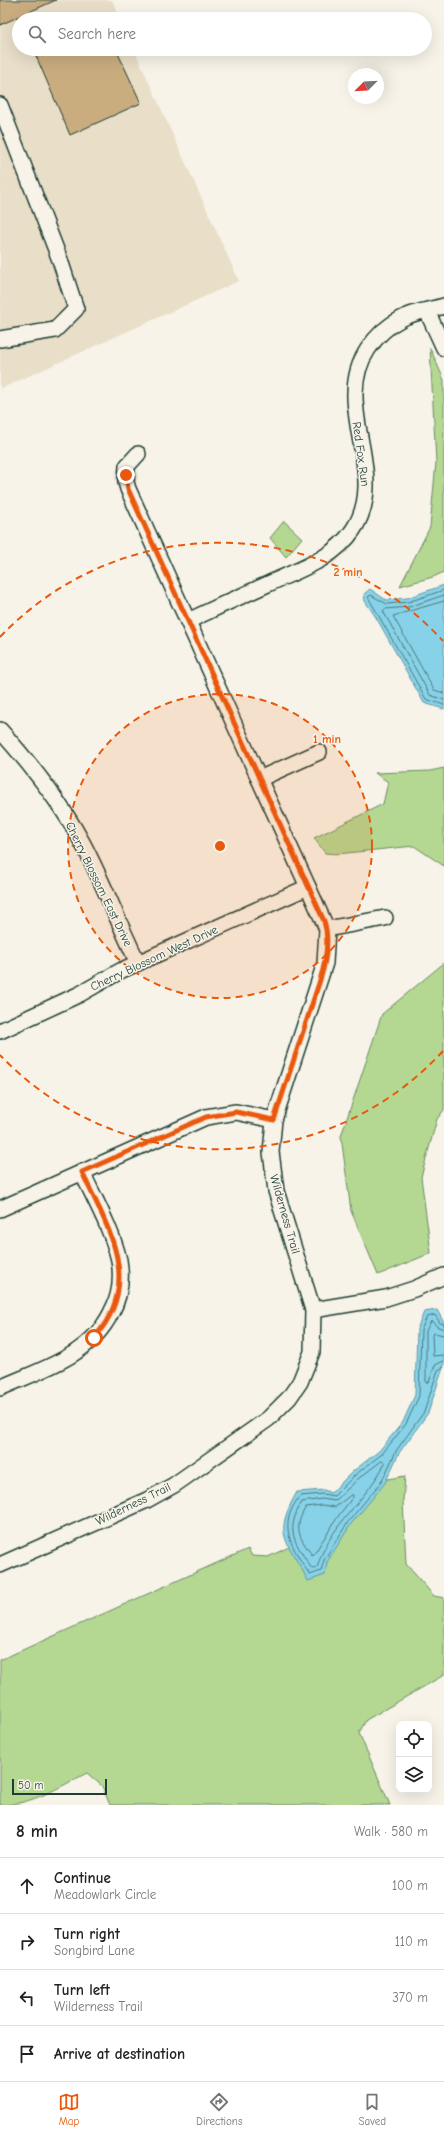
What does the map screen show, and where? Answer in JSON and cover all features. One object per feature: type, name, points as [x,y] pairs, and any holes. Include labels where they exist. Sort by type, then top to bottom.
[{"type":"street","points":[[0,105],[3,121],[60,260],[76,309],[55,330],[0,339]]},
{"type":"street","name":"Red Fox Run","points":[[188,620],[323,558],[343,543],[353,532],[364,507],[367,489],[354,393],[359,366],[372,344],[391,325],[406,316],[444,306]]},
{"type":"street","points":[[427,311],[444,348]]},
{"type":"street","name":"Wilderness Trail","points":[[0,1565],[163,1492],[188,1476],[268,1419],[289,1398],[300,1382],[312,1352],[313,1310],[276,1191],[272,1171],[271,1152],[274,1120],[325,963],[327,929],[126,482],[127,466],[138,454]]},
{"type":"street","name":"Cherry Blossom East Drive","points":[[0,730],[34,770],[63,810],[83,844],[138,963]]},
{"type":"street","points":[[259,779],[319,752]]},
{"type":"street","name":"Cherry Blossom West Drive","points":[[0,1031],[80,994],[138,963],[308,887]]},
{"type":"street","points":[[327,929],[384,918]]},
{"type":"street","points":[[0,1209],[206,1117],[236,1112],[274,1120]]},
{"type":"street","points":[[0,1388],[79,1351],[100,1332],[115,1306],[120,1280],[119,1260],[82,1172]]},
{"type":"street","points":[[313,1310],[386,1298],[444,1276]]},
{"type":"shaded area","points":[[0,0],[112,0],[118,12],[12,12],[12,56],[137,56],[239,281],[0,389]]},
{"type":"green space","points":[[430,348],[444,380],[444,572],[433,577],[400,586],[430,527],[436,462]]},
{"type":"green space","points":[[284,521],[302,538],[286,557],[270,538]]},
{"type":"green space","points":[[444,768],[444,866],[414,846],[337,854],[325,853],[314,838],[383,804],[388,782],[375,773],[430,771]]},
{"type":"green space","points":[[444,963],[444,1110],[437,1119],[421,1177],[431,1253],[378,1275],[351,1211],[341,1136],[382,1014]]},
{"type":"green space","points":[[405,1476],[403,1500],[406,1564],[434,1596],[444,1598],[444,1675],[366,1720],[359,1733],[390,1805],[110,1805],[102,1786],[87,1773],[34,1799],[0,1805],[0,1660],[248,1549],[252,1556],[268,1557],[308,1538],[370,1482]]},
{"type":"water","points":[[444,585],[444,709],[424,703],[377,619],[365,601],[364,594],[370,589],[386,600],[407,598]]},
{"type":"water","points":[[437,1310],[444,1323],[444,1365],[428,1413],[399,1453],[385,1483],[351,1524],[327,1562],[325,1575],[308,1581],[285,1538],[285,1519],[289,1507],[297,1492],[324,1490],[331,1493],[352,1472],[379,1451],[403,1422],[415,1395],[417,1329],[424,1312]]},
{"type":"building","points":[[0,0],[56,0],[29,12],[12,12],[12,20],[0,25]]},
{"type":"building","points":[[36,56],[119,56],[141,103],[70,135]]},
{"type":"route","points":[[94,1338],[100,1332],[115,1306],[120,1288],[120,1270],[116,1250],[82,1172],[206,1117],[236,1112],[252,1114],[274,1120],[320,980],[325,963],[327,946],[327,929],[324,921],[128,489],[126,475]]}]
